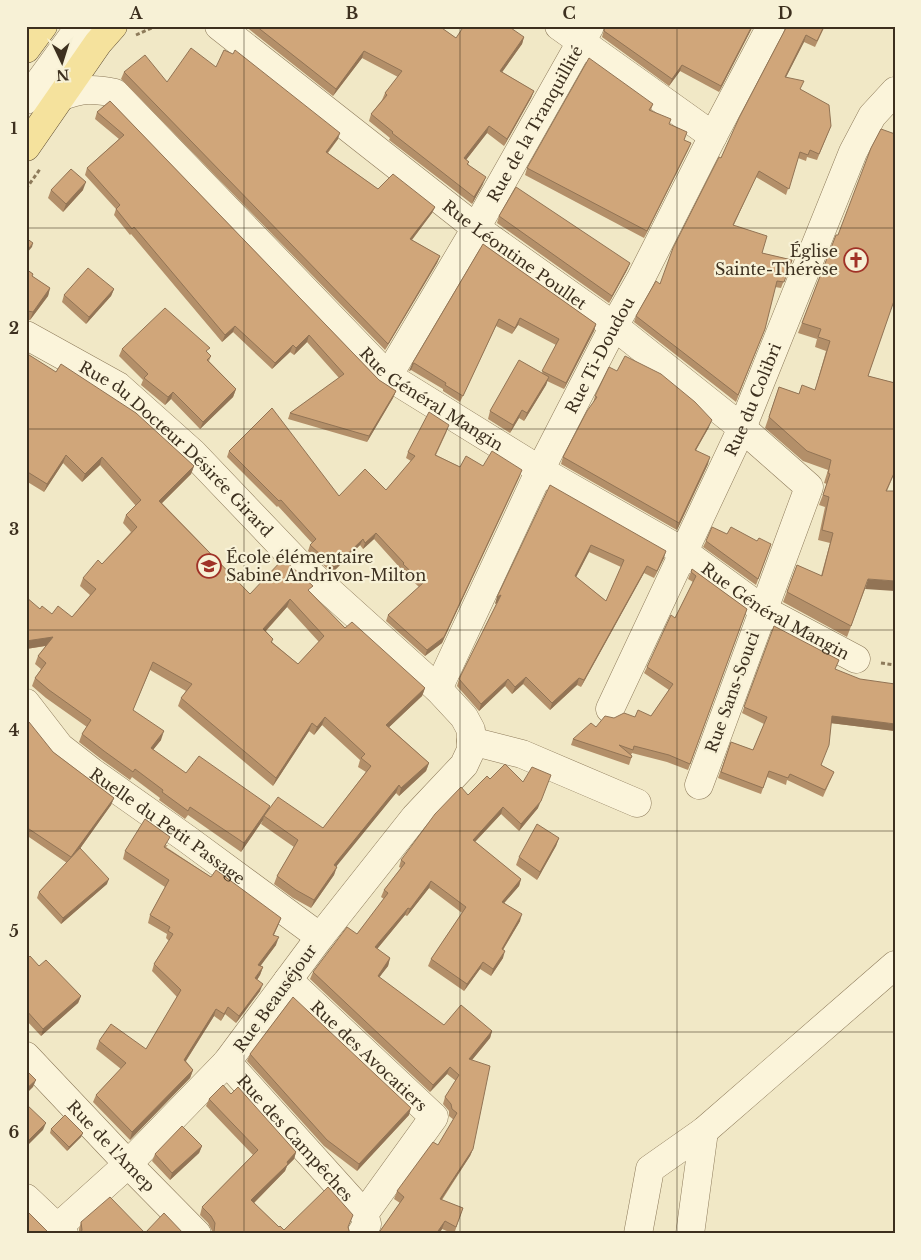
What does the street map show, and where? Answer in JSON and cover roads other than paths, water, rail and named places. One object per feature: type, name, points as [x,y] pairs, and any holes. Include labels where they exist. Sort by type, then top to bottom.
[{"type":"main road","points":[[26,49],[42,26]]},
{"type":"main road","points":[[26,147],[59,97],[98,43],[113,26]]},
{"type":"street","points":[[26,100],[80,26]]},
{"type":"street","name":"Rue Léontine Poullet","points":[[219,26],[476,228],[614,326],[742,428],[809,487]]},
{"type":"street","name":"Rue Ti-Doudou","points":[[438,689],[540,470],[771,26]]},
{"type":"street","points":[[577,31],[713,136]]},
{"type":"street","name":"Rue de la Tranquillité","points":[[388,376],[476,228],[577,31]]},
{"type":"street","name":"Rue Général Mangin","points":[[59,97],[80,90],[94,89],[116,93],[388,376],[540,470],[684,552],[762,609],[856,659]]},
{"type":"street","name":"Rue du Colibri","points":[[610,709],[742,428],[853,152],[872,116],[895,90]]},
{"type":"street","name":"Rue du Docteur Désirée Girard","points":[[26,335],[118,386],[193,453],[296,561],[438,689],[464,717],[471,730],[471,745]]},
{"type":"street","name":"Rue Sans-Souci","points":[[699,785],[762,609],[809,487]]},
{"type":"street","name":"Ruelle du Petit Passage","points":[[26,703],[60,747],[320,937]]},
{"type":"street","points":[[471,745],[522,754],[637,803]]},
{"type":"street","name":"Rue Beauséjour","points":[[60,1231],[227,1062],[320,937],[415,817],[464,765],[471,745]]},
{"type":"street","points":[[638,1234],[650,1170],[704,1130],[895,965]]},
{"type":"street","name":"Rue des Avocatiers","points":[[288,980],[434,1117],[362,1224]]},
{"type":"street","name":"Rue de l'Amep","points":[[26,1056],[197,1234]]},
{"type":"street","name":"Rue des Campêches","points":[[227,1062],[362,1224]]},
{"type":"street","points":[[690,1234],[704,1130]]},
{"type":"street","points":[[26,1198],[60,1231]]},
{"type":"place","name":"Église Sainte-Thérèse","points":[[856,260]]},
{"type":"place","name":"École élémentaire Sabine Andrivon-Milton","points":[[209,566]]}]
